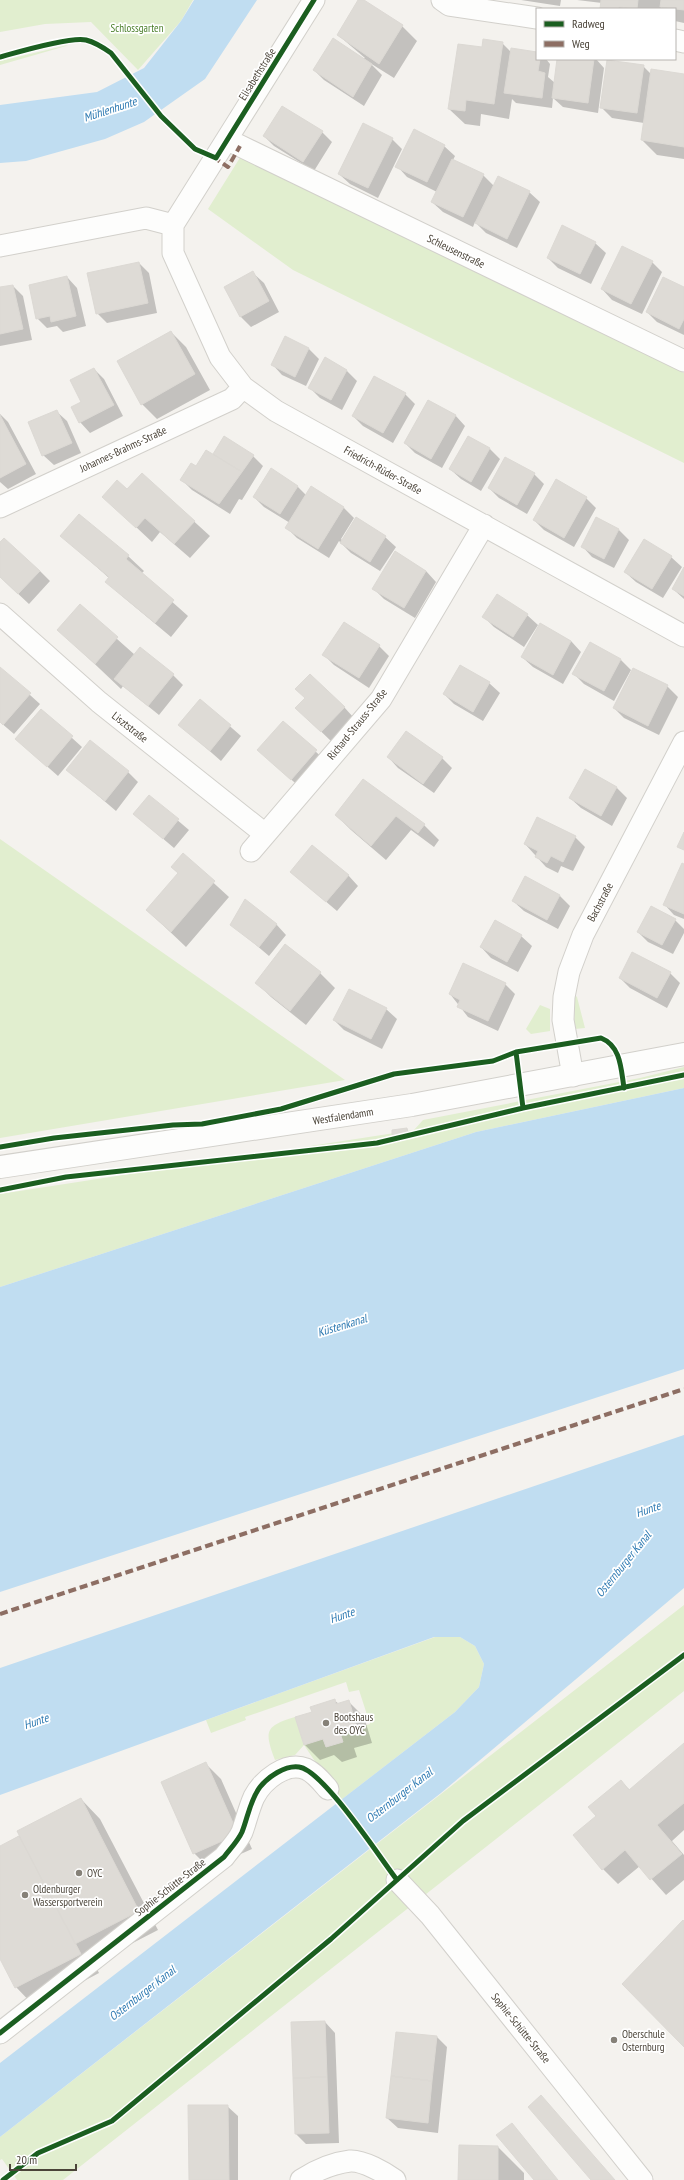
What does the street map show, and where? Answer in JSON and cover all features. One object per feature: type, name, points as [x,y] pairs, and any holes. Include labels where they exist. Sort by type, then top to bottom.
[{"type":"street","name":"Elisabethstraße","points":[[173,225],[228,140],[314,0]]},
{"type":"street","points":[[442,0],[449,4],[536,18]]},
{"type":"street","name":"Schleusenstraße","points":[[228,140],[684,361]]},
{"type":"street","points":[[0,246],[146,218],[173,225]]},
{"type":"street","name":"Friedrich-Rüder-Straße","points":[[173,225],[173,253],[220,357],[243,387],[276,412],[684,636]]},
{"type":"street","name":"Johannes-Brahms-Straße","points":[[0,507],[232,399],[243,387]]},
{"type":"street","name":"Richard-Strauss-Straße","points":[[251,851],[380,699],[484,525]]},
{"type":"street","name":"Lisztstraße","points":[[0,614],[99,702],[265,834]]},
{"type":"street","name":"Bachstraße","points":[[573,1076],[563,1020],[564,997],[568,972],[583,935],[684,742]]},
{"type":"street","name":"Westfalendamm","points":[[0,1167],[312,1121],[573,1076],[684,1054]]},
{"type":"street","name":"Sophie-Schütte-Straße","points":[[0,2033],[224,1857],[241,1833],[260,1787],[271,1777],[282,1770],[299,1766],[314,1774],[328,1789]]},
{"type":"street","name":"Sophie-Schütte-Straße","points":[[397,1880],[425,1909],[642,2180]]},
{"type":"street","points":[[301,2180],[314,2171],[351,2161],[380,2170],[395,2180]]},
{"type":"green space","name":"Schlossgarten","points":[[0,0],[193,0],[181,21],[138,70],[91,22],[45,24],[0,32]]},
{"type":"green space","points":[[68,45],[66,46],[0,65],[0,61]]},
{"type":"green space","points":[[241,156],[684,373],[684,463],[293,270],[208,209]]},
{"type":"green space","points":[[0,839],[345,1080],[0,1138]]},
{"type":"green space","points":[[575,995],[577,997],[585,1028],[575,1029]]},
{"type":"green space","points":[[540,1005],[550,1009],[550,1031],[531,1034],[526,1029]]},
{"type":"green space","points":[[684,1067],[684,1088],[476,1132],[0,1287],[0,1194],[414,1130],[423,1120],[640,1078]]},
{"type":"green space","points":[[684,1605],[684,1691],[63,2180],[17,2180],[2,2159],[0,2160],[0,2137]]},
{"type":"green space","points":[[435,1637],[460,1637],[475,1646],[484,1664],[479,1687],[455,1712],[341,1800],[304,1745],[323,1739],[326,1747],[343,1742],[340,1733],[370,1724],[359,1690],[349,1692],[346,1682],[245,1717],[246,1720],[211,1733],[206,1720]]},
{"type":"green space","points":[[295,1717],[304,1745],[295,1755],[275,1760],[269,1742],[270,1731],[278,1723]]},
{"type":"water","name":"Mühlenhunte","points":[[194,0],[257,0],[205,79],[144,122],[105,139],[26,161],[0,163],[0,105],[97,92],[144,68],[181,21]]},
{"type":"water","name":"Küstenkanal","points":[[684,1088],[684,1369],[0,1592],[0,1287],[476,1132]]},
{"type":"water","points":[[684,1435],[684,1588],[441,1793],[0,2137],[0,2063],[455,1712],[479,1687],[484,1664],[475,1646],[460,1637],[434,1637],[0,1795],[0,1668]]},
{"type":"building","points":[[358,0],[364,0],[403,25],[379,64],[337,35]]},
{"type":"building","points":[[601,0],[638,0],[637,8],[600,8]]},
{"type":"building","points":[[661,0],[684,0],[684,10],[660,7]]},
{"type":"building","points":[[333,38],[372,64],[353,97],[313,70]]},
{"type":"building","points":[[483,39],[503,42],[494,104],[466,100],[465,111],[448,109],[458,44],[482,47]]},
{"type":"building","points":[[511,48],[536,52],[536,60],[540,60],[538,71],[545,73],[542,98],[504,93]]},
{"type":"building","points":[[557,60],[594,60],[588,103],[552,98]]},
{"type":"building","points":[[607,60],[644,65],[637,113],[600,108]]},
{"type":"building","points":[[651,69],[684,74],[684,147],[641,140]]},
{"type":"building","points":[[282,106],[323,131],[303,162],[263,136]]},
{"type":"building","points":[[363,123],[393,138],[368,188],[338,174]]},
{"type":"building","points":[[414,129],[445,145],[427,182],[395,167]]},
{"type":"building","points":[[452,159],[484,174],[463,217],[431,202]]},
{"type":"building","points":[[498,176],[530,191],[507,239],[475,223]]},
{"type":"building","points":[[562,225],[596,242],[580,274],[547,258]]},
{"type":"building","points":[[622,246],[653,261],[631,304],[601,289]]},
{"type":"building","points":[[139,262],[148,303],[96,314],[87,273]]},
{"type":"building","points":[[253,271],[269,301],[240,317],[224,287]]},
{"type":"building","points":[[67,276],[76,316],[51,322],[50,316],[36,319],[29,285]]},
{"type":"building","points":[[663,277],[684,287],[684,319],[679,329],[646,312]]},
{"type":"building","points":[[13,285],[23,329],[0,334],[0,287]]},
{"type":"building","points":[[171,331],[195,374],[141,405],[117,361]]},
{"type":"building","points":[[285,336],[309,348],[295,377],[271,365]]},
{"type":"building","points":[[325,357],[347,370],[331,400],[308,388]]},
{"type":"building","points":[[94,368],[114,405],[79,423],[71,407],[81,402],[70,380]]},
{"type":"building","points":[[374,376],[406,393],[383,433],[352,416]]},
{"type":"building","points":[[428,400],[456,415],[431,459],[404,443]]},
{"type":"building","points":[[57,410],[72,443],[42,456],[28,422]]},
{"type":"building","points":[[0,415],[26,464],[0,478]]},
{"type":"building","points":[[224,436],[254,455],[242,472],[213,454]]},
{"type":"building","points":[[468,436],[490,448],[471,482],[449,469]]},
{"type":"building","points":[[206,450],[242,472],[219,504],[180,480],[191,463],[196,466]]},
{"type":"building","points":[[505,457],[535,473],[517,505],[488,488]]},
{"type":"building","points":[[271,468],[298,486],[280,514],[253,497]]},
{"type":"building","points":[[142,473],[195,521],[174,544],[145,518],[136,528],[102,497],[117,480],[127,489]]},
{"type":"building","points":[[556,479],[587,497],[564,538],[533,520]]},
{"type":"building","points":[[311,486],[344,507],[318,549],[285,528]]},
{"type":"building","points":[[79,514],[129,555],[126,559],[174,600],[155,623],[105,582],[109,577],[60,536]]},
{"type":"building","points":[[356,517],[386,536],[370,562],[340,543]]},
{"type":"building","points":[[596,517],[619,529],[604,559],[581,547]]},
{"type":"building","points":[[4,538],[40,571],[18,594],[0,577],[0,542]]},
{"type":"building","points":[[644,539],[672,556],[652,589],[624,572]]},
{"type":"building","points":[[395,551],[426,571],[404,608],[372,589]]},
{"type":"building","points":[[684,567],[684,596],[672,589]]},
{"type":"building","points":[[497,594],[528,614],[513,637],[482,617]]},
{"type":"building","points":[[80,604],[118,637],[95,664],[57,630]]},
{"type":"building","points":[[344,622],[380,645],[359,678],[322,655]]},
{"type":"building","points":[[540,623],[571,641],[553,675],[521,657]]},
{"type":"building","points":[[590,642],[621,659],[604,691],[572,674]]},
{"type":"building","points":[[140,647],[174,674],[148,706],[114,679]]},
{"type":"building","points":[[460,665],[490,682],[473,712],[443,694]]},
{"type":"building","points":[[0,667],[31,693],[3,725],[0,722]]},
{"type":"building","points":[[633,668],[668,685],[648,726],[613,708]]},
{"type":"building","points":[[310,674],[345,707],[321,732],[295,708],[305,698],[295,689]]},
{"type":"building","points":[[200,699],[231,725],[210,751],[178,725]]},
{"type":"building","points":[[41,709],[73,736],[47,767],[15,739]]},
{"type":"building","points":[[283,721],[317,750],[291,780],[257,750]]},
{"type":"building","points":[[406,731],[443,757],[423,784],[387,757]]},
{"type":"building","points":[[90,740],[129,771],[105,801],[66,770]]},
{"type":"building","points":[[585,769],[617,787],[601,816],[569,798]]},
{"type":"building","points":[[363,779],[425,824],[418,833],[396,816],[371,846],[335,815]]},
{"type":"building","points":[[149,795],[179,819],[163,839],[133,814]]},
{"type":"building","points":[[537,817],[576,836],[563,862],[551,856],[547,863],[535,857],[538,851],[524,844]]},
{"type":"building","points":[[684,832],[684,850],[677,847]]},
{"type":"building","points":[[312,845],[349,875],[326,902],[290,872]]},
{"type":"building","points":[[183,853],[215,881],[171,932],[146,910],[178,873],[171,867]]},
{"type":"building","points":[[682,863],[684,864],[684,914],[663,905]]},
{"type":"building","points":[[525,876],[560,895],[547,920],[512,901]]},
{"type":"building","points":[[245,899],[277,924],[259,947],[230,925]]},
{"type":"building","points":[[651,906],[676,919],[662,945],[637,932]]},
{"type":"building","points":[[495,920],[522,935],[507,962],[480,947]]},
{"type":"building","points":[[285,944],[321,972],[290,1011],[255,983]]},
{"type":"building","points":[[632,952],[671,972],[657,998],[619,978]]},
{"type":"building","points":[[463,963],[506,983],[488,1021],[457,1007],[460,1000],[449,994]]},
{"type":"building","points":[[349,989],[387,1008],[371,1039],[333,1020]]},
{"type":"building","points":[[407,1128],[408,1133],[392,1135],[392,1130]]},
{"type":"building","name":"Bootshaus des OYC","points":[[335,1699],[336,1704],[349,1700],[357,1728],[340,1733],[343,1742],[326,1747],[323,1739],[304,1745],[295,1717],[312,1712],[310,1707]]},
{"type":"building","points":[[684,1743],[684,1803],[657,1825],[682,1854],[650,1880],[625,1850],[602,1870],[573,1835],[596,1816],[588,1807],[621,1780],[629,1790]]},
{"type":"building","points":[[206,1762],[238,1834],[193,1854],[161,1782]]},
{"type":"building","name":"OYC","points":[[81,1798],[139,1911],[75,1944],[17,1831]]},
{"type":"building","name":"Oldenburger Wassersportverein","points":[[19,1836],[81,1954],[15,1988],[0,1959],[0,1846]]},
{"type":"building","points":[[683,1920],[684,1921],[684,2047],[622,1984]]},
{"type":"building","points":[[325,2021],[327,2077],[293,2078],[291,2022]]},
{"type":"building","points":[[396,2032],[437,2036],[432,2081],[391,2076]]},
{"type":"building","points":[[391,2076],[432,2081],[428,2123],[386,2118]]},
{"type":"building","points":[[327,2077],[329,2133],[295,2134],[293,2078]]},
{"type":"building","points":[[541,2095],[615,2180],[591,2180],[528,2107]]},
{"type":"building","points":[[188,2105],[228,2105],[229,2180],[189,2180]]},
{"type":"building","points":[[512,2123],[558,2180],[534,2180],[496,2135]]},
{"type":"building","points":[[459,2145],[498,2146],[498,2180],[458,2180]]},
{"type":"marked path","points":[[213,157],[228,167],[240,146]]},
{"type":"marked path","points":[[0,1614],[684,1389]]},
{"type":"cycle path","points":[[0,57],[69,40],[86,40],[96,44],[111,53],[161,116],[195,149],[216,158],[314,0]]},
{"type":"cycle path","points":[[523,1108],[516,1052],[601,1038],[608,1042],[616,1052],[621,1066],[624,1088]]},
{"type":"cycle path","points":[[0,1147],[54,1138],[173,1125],[202,1124],[281,1109],[394,1074],[493,1061],[516,1052]]},
{"type":"cycle path","points":[[0,1190],[66,1177],[377,1143],[523,1108],[684,1075]]},
{"type":"cycle path","points":[[3,2180],[38,2153],[112,2121],[331,1939],[463,1821],[684,1655]]},
{"type":"cycle path","points":[[0,2033],[224,1857],[242,1832],[251,1803],[260,1787],[277,1772],[288,1768],[299,1767],[309,1772],[322,1783],[351,1816],[397,1880]]},
{"type":"place","name":"Bootshaus des OYC","points":[[326,1723]]},
{"type":"place","name":"OYC","points":[[79,1873]]},
{"type":"place","name":"Oldenburger Wassersportverein","points":[[25,1895]]},
{"type":"place","name":"Oberschule Osternburg","points":[[614,2040]]},
{"type":"water label","name":"Hunte","points":[[648,1509]]},
{"type":"water label","name":"Osternburger Kanal","points":[[623,1564]]},
{"type":"water label","name":"Hunte","points":[[342,1615]]},
{"type":"water label","name":"Hunte","points":[[36,1721]]},
{"type":"water label","name":"Osternburger Kanal","points":[[399,1795]]},
{"type":"water label","name":"Osternburger Kanal","points":[[142,1993]]}]
